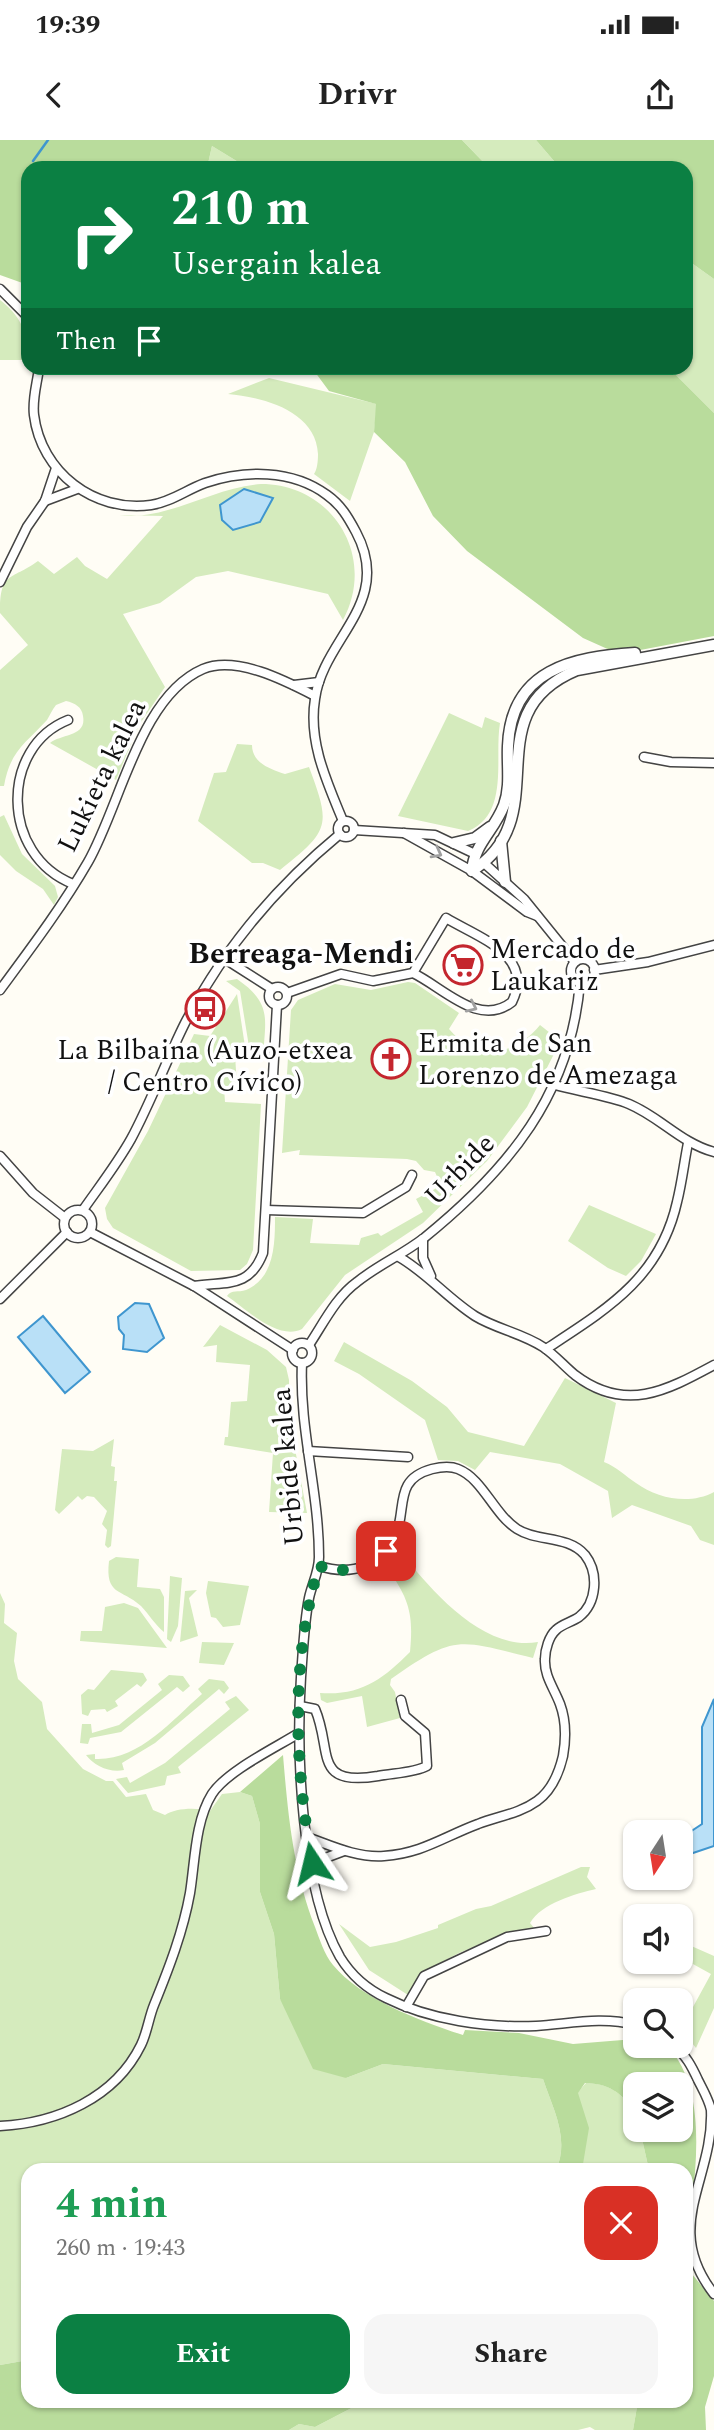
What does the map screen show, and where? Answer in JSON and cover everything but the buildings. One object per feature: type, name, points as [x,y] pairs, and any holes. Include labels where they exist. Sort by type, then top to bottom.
[{"type":"street","points":[[0,289],[21,310]]},
{"type":"street","points":[[38,375],[34,414],[43,446],[57,468],[77,489],[114,504],[150,505],[169,501],[205,483],[254,474],[273,474],[308,483],[325,493],[345,512],[365,555],[366,581],[355,619],[319,682],[313,719],[322,771],[343,821]]},
{"type":"street","points":[[0,582],[27,527],[45,501],[57,468]]},
{"type":"street","points":[[45,501],[77,489]]},
{"type":"street","points":[[471,871],[484,863],[501,841],[516,796],[519,737],[524,715],[536,695],[556,678],[577,670],[714,645]]},
{"type":"street","points":[[471,871],[473,853],[490,835],[504,803],[508,783],[511,727],[518,707],[542,677],[570,661],[681,650]]},
{"type":"street","name":"Lukieta kalea","points":[[0,990],[60,910],[98,842],[142,735],[156,710],[178,684],[204,669],[228,666],[293,685],[315,696]]},
{"type":"street","name":"Lukieta kalea","points":[[293,685],[319,682]]},
{"type":"street","points":[[68,720],[38,737],[28,747],[14,774],[10,805],[17,834],[33,859],[58,878],[73,884]]},
{"type":"street","points":[[643,757],[671,762],[714,763]]},
{"type":"street","points":[[343,821],[352,823],[354,830]]},
{"type":"street","points":[[340,834],[338,827],[343,821]]},
{"type":"street","points":[[454,843],[475,838],[495,822]]},
{"type":"street","points":[[340,834],[347,837],[354,830],[435,835],[473,853],[537,915],[575,961]]},
{"type":"street","points":[[404,833],[471,871],[527,912],[537,915]]},
{"type":"street","points":[[65,1218],[71,1212],[83,1210],[132,1136],[186,1022],[225,959],[260,913],[301,867],[340,834]]},
{"type":"street","points":[[501,841],[505,882]]},
{"type":"street","points":[[287,993],[341,974],[373,981],[414,973],[478,1012],[492,1012],[512,1002],[520,978],[515,964],[506,954],[446,918],[414,973]]},
{"type":"street","points":[[594,970],[648,962],[714,945]]},
{"type":"street","points":[[225,959],[272,989],[281,987],[287,993]]},
{"type":"street","points":[[575,961],[589,961],[594,970]]},
{"type":"street","points":[[575,961],[572,975],[580,982],[590,979],[594,970]]},
{"type":"street","name":"Urbide","points":[[309,1345],[354,1283],[399,1257],[454,1213],[497,1168],[543,1111],[578,1016],[580,982]]},
{"type":"street","points":[[272,989],[270,999],[277,1005]]},
{"type":"street","points":[[277,1005],[285,1002],[287,993]]},
{"type":"street","points":[[194,1286],[241,1280],[251,1276],[263,1253],[277,1005]]},
{"type":"street","points":[[555,1084],[626,1102],[652,1115],[688,1143],[714,1152]]},
{"type":"street","points":[[546,1349],[611,1306],[648,1269],[666,1235],[677,1203],[688,1143]]},
{"type":"street","points":[[0,1156],[33,1193],[65,1218],[67,1232]]},
{"type":"street","points":[[266,1210],[363,1213],[406,1187],[412,1175]]},
{"type":"street","points":[[83,1210],[92,1219],[90,1232]]},
{"type":"street","points":[[67,1232],[79,1238],[90,1232]]},
{"type":"street","points":[[0,1299],[67,1232]]},
{"type":"street","points":[[90,1232],[194,1286],[293,1350]]},
{"type":"street","points":[[423,1239],[423,1258],[434,1282]]},
{"type":"street","points":[[410,1249],[423,1258]]},
{"type":"street","points":[[410,1249],[411,1264]]},
{"type":"street","points":[[399,1257],[475,1316],[546,1349],[588,1384],[631,1396],[653,1395],[673,1388],[714,1366]]},
{"type":"street","points":[[299,1343],[309,1345],[312,1355],[302,1363],[294,1359],[293,1350],[299,1343]]},
{"type":"street","name":"Urbide kalea","points":[[302,1363],[303,1419],[318,1509],[319,1566],[309,1598],[300,1706],[301,1792],[307,1838],[325,1922],[340,1958],[366,1987],[406,2007],[486,2024],[535,2026],[614,2020],[623,2022]]},
{"type":"street","points":[[308,1451],[408,1457]]},
{"type":"street","points":[[307,1838],[344,1852],[381,1857],[411,1853],[444,1841],[470,1827],[508,1815],[544,1794],[559,1770],[565,1739],[560,1705],[545,1670],[545,1650],[554,1631],[580,1616],[589,1605],[594,1576],[584,1554],[559,1540],[516,1528],[488,1502],[471,1477],[453,1467],[420,1473],[410,1482],[399,1510],[396,1536],[374,1562],[357,1570],[336,1571],[319,1566]]},
{"type":"street","points":[[300,1706],[315,1709],[327,1760],[339,1775],[352,1780],[427,1766],[425,1733],[405,1716],[401,1700]]},
{"type":"street","points":[[0,2126],[19,2125],[66,2112],[97,2098],[117,2079],[141,2045],[173,1960],[189,1896],[202,1822],[212,1793],[237,1772],[299,1733]]},
{"type":"street","points":[[312,1863],[344,1852]]},
{"type":"street","points":[[406,2007],[424,1976],[507,1937],[546,1931]]},
{"type":"street","points":[[685,2058],[711,2110],[710,2161],[693,2220]]},
{"type":"street","points":[[693,2254],[700,2273],[714,2294]]},
{"type":"green space","points":[[0,140],[462,140],[482,161],[237,161],[212,146],[209,161],[21,161],[21,282],[0,275]]},
{"type":"green space","points":[[462,140],[536,140],[554,161],[482,161]]},
{"type":"green space","points":[[536,140],[714,140],[714,279],[693,264],[693,161],[554,161]]},
{"type":"green space","points":[[212,146],[237,161],[209,161]]},
{"type":"green space","points":[[693,264],[714,279],[714,413],[676,375],[693,375]]},
{"type":"green space","points":[[0,300],[13,312],[21,325],[21,360],[0,360]]},
{"type":"green space","points":[[317,375],[676,375],[714,413],[714,636],[635,651],[612,651],[583,638],[467,551],[433,516],[405,462],[374,432],[376,404],[329,391]]},
{"type":"green space","points":[[269,378],[377,404],[374,432],[350,501],[314,474],[318,457],[315,439],[298,417],[271,403],[228,394]]},
{"type":"green space","points":[[261,484],[287,487],[309,496],[328,510],[342,528],[351,549],[355,572],[352,596],[343,620],[328,594],[228,571],[196,577],[160,603],[123,614],[165,687],[139,725],[116,780],[50,743],[77,731],[83,723],[80,708],[66,701],[56,705],[47,720],[14,756],[4,786],[0,786],[0,670],[28,645],[0,613],[0,600],[5,583],[38,561],[54,574],[77,557],[85,566],[107,579],[163,516],[138,515],[173,509],[225,491]]},
{"type":"green space","points":[[449,713],[482,728],[485,717],[500,723],[495,799],[490,812],[481,823],[468,831],[398,816]]},
{"type":"green space","points":[[237,744],[252,745],[258,761],[285,774],[309,767],[316,787],[323,815],[322,826],[309,845],[280,870],[263,863],[252,863],[198,821],[214,773],[226,772]]},
{"type":"green space","points":[[4,815],[22,854],[55,886],[58,897],[54,905],[43,889],[16,871],[0,855],[0,817]]},
{"type":"green space","points":[[237,979],[257,996],[262,1005],[265,1023],[263,1059],[259,1059],[259,1053],[250,1053],[240,991],[226,981]]},
{"type":"green space","points":[[415,983],[459,1013],[449,1029],[471,1046],[495,1051],[507,1049],[530,1036],[540,1025],[559,1040],[555,1052],[527,1107],[487,1161],[423,1223],[345,1275],[302,1329],[283,1331],[263,1322],[227,1296],[246,1290],[263,1277],[271,1258],[275,1217],[313,1219],[310,1243],[359,1245],[361,1238],[378,1233],[381,1236],[423,1212],[416,1199],[435,1189],[439,1181],[435,1172],[424,1170],[416,1161],[407,1159],[299,1155],[300,1150],[282,1153],[291,1010],[298,1000],[335,984],[371,990]]},
{"type":"green space","points":[[237,994],[246,1053],[235,1055],[237,1086],[224,1088],[225,1102],[261,1104],[253,1250],[247,1264],[240,1270],[191,1271],[113,1228],[107,1219],[105,1208],[148,1131],[194,1034],[210,1036]]},
{"type":"green space","points":[[589,1205],[656,1234],[641,1261],[626,1276],[608,1268],[568,1241]]},
{"type":"green space","points":[[220,1325],[267,1350],[286,1367],[289,1380],[289,1417],[307,1513],[269,1512],[273,1453],[224,1445],[225,1437],[228,1437],[231,1402],[247,1401],[250,1365],[216,1362],[217,1345],[203,1347]]},
{"type":"green space","points":[[344,1342],[412,1381],[447,1407],[468,1432],[524,1446],[565,1378],[616,1403],[604,1462],[645,1489],[664,1496],[685,1499],[714,1492],[714,1545],[700,1540],[691,1526],[632,1505],[612,1518],[608,1491],[560,1464],[490,1452],[475,1470],[458,1461],[438,1460],[425,1420],[359,1374],[334,1361]]},
{"type":"green space","points":[[114,1439],[111,1466],[115,1467],[114,1481],[117,1481],[111,1546],[108,1548],[105,1545],[107,1530],[102,1524],[107,1511],[94,1497],[87,1496],[82,1500],[78,1496],[59,1514],[55,1510],[62,1449],[93,1451]]},
{"type":"green space","points":[[400,1551],[442,1599],[478,1628],[518,1643],[538,1642],[533,1658],[489,1647],[459,1644],[430,1654],[391,1679],[390,1685],[395,1692],[400,1718],[367,1727],[362,1696],[327,1703],[321,1700],[320,1693],[348,1692],[370,1684],[410,1652],[411,1621],[403,1594],[392,1575],[370,1574]]},
{"type":"green space","points":[[116,1557],[139,1559],[137,1587],[160,1589],[164,1597],[164,1632],[141,1606],[112,1586],[108,1572],[109,1561]]},
{"type":"green space","points":[[170,1576],[182,1578],[178,1626],[171,1642],[167,1639]]},
{"type":"green space","points":[[208,1581],[249,1586],[240,1625],[223,1627],[216,1618],[211,1617],[206,1593]]},
{"type":"green space","points":[[197,1590],[189,1598],[198,1636],[180,1642],[185,1591]]},
{"type":"green space","points":[[0,1593],[5,1604],[4,1623],[17,1633],[14,1661],[18,1679],[42,1702],[47,1729],[83,1769],[106,1781],[113,1781],[126,1797],[146,1794],[153,1810],[165,1815],[186,1809],[210,1811],[222,1794],[240,1792],[252,1796],[260,1824],[260,1892],[274,1934],[280,1999],[346,2078],[383,2064],[543,2079],[561,2135],[561,2147],[558,2163],[21,2163],[21,2361],[0,2365]]},
{"type":"green space","points":[[124,1603],[138,1608],[167,1648],[80,1641],[81,1631],[102,1631],[105,1607]]},
{"type":"green space","points":[[202,1642],[234,1643],[224,1665],[199,1663]]},
{"type":"green space","points":[[111,1670],[143,1673],[147,1680],[141,1687],[137,1684],[115,1701],[118,1706],[107,1712],[105,1709],[91,1710],[88,1716],[82,1714],[81,1695],[88,1689],[94,1690]]},
{"type":"green space","points":[[169,1675],[183,1676],[190,1686],[183,1692],[177,1687],[121,1732],[90,1738],[88,1744],[80,1743],[82,1724],[91,1724],[92,1733],[119,1725],[162,1690],[158,1684]]},
{"type":"green space","points":[[209,1679],[224,1681],[229,1688],[224,1694],[219,1689],[155,1743],[122,1763],[124,1770],[103,1768],[86,1755],[95,1754],[95,1759],[111,1758],[140,1746],[167,1727],[202,1694],[198,1689]]},
{"type":"green space","points":[[236,1696],[249,1710],[178,1767],[181,1773],[167,1776],[165,1785],[128,1793],[116,1779],[127,1777],[130,1783],[165,1763],[230,1709],[225,1702]]},
{"type":"green space","points":[[283,1755],[290,1821],[301,1885],[325,1952],[345,1977],[376,1999],[463,2035],[465,2030],[519,2033],[573,2044],[623,2040],[623,2058],[676,2058],[684,2072],[623,2072],[623,2097],[601,2085],[585,2083],[578,2093],[589,2128],[583,2163],[558,2163],[561,2135],[543,2079],[383,2064],[346,2078],[313,2069],[280,1999],[274,1934],[260,1892],[260,1824],[252,1796],[240,1792]]},
{"type":"green space","points":[[581,1867],[590,1867],[587,1877],[596,1889],[569,1897],[542,1910],[530,1923],[535,1929],[510,1932],[459,1953],[425,1971],[408,1995],[369,1970],[339,1924],[370,1947],[396,1942],[438,1928],[438,1925],[476,1909],[491,1906]]},
{"type":"green space","points":[[693,1947],[714,1956],[714,2008],[696,2048],[693,2044],[693,2007],[711,1974],[693,1964]]},
{"type":"green space","points":[[586,2083],[602,2085],[623,2097],[623,2142],[643,2142],[647,2163],[582,2163],[577,2093]]},
{"type":"green space","points":[[693,2105],[696,2146],[693,2194],[693,2163],[647,2163],[643,2142],[693,2142]]},
{"type":"green space","points":[[693,2275],[714,2301],[714,2376],[705,2407],[706,2430],[633,2430],[637,2408],[693,2408]]},
{"type":"green space","points":[[21,2361],[21,2408],[352,2408],[315,2427],[299,2424],[289,2430],[0,2430],[0,2365]]},
{"type":"green space","points":[[352,2408],[637,2408],[633,2430],[595,2430],[590,2427],[578,2430],[289,2430],[299,2424],[315,2427]]},
{"type":"water","points":[[244,489],[273,498],[260,522],[233,530],[222,520],[220,505]]},
{"type":"water","points":[[135,1303],[149,1304],[164,1338],[147,1352],[123,1349],[124,1335],[119,1329],[118,1317]]},
{"type":"water","points":[[43,1316],[90,1372],[65,1393],[18,1337]]},
{"type":"water","points":[[714,1699],[714,1846],[693,1853],[693,1830],[702,1824],[702,1727]]},
{"type":"waterway","points":[[33,161],[48,140]]},
{"type":"place","name":"Mercado de Laukariz","points":[[463,965]]},
{"type":"place","name":"La Bilbaina (Auzo-etxea / Centro Cívico)","points":[[205,1009]]},
{"type":"place","name":"Ermita de San Lorenzo de Amezaga","points":[[391,1059]]},
{"type":"district","name":"Berreaga-Mendi","points":[[301,954]]},
{"type":"route","points":[[312,1863],[301,1792],[299,1733],[301,1677],[309,1598],[319,1566],[336,1571],[357,1570],[374,1562],[386,1551]]}]
